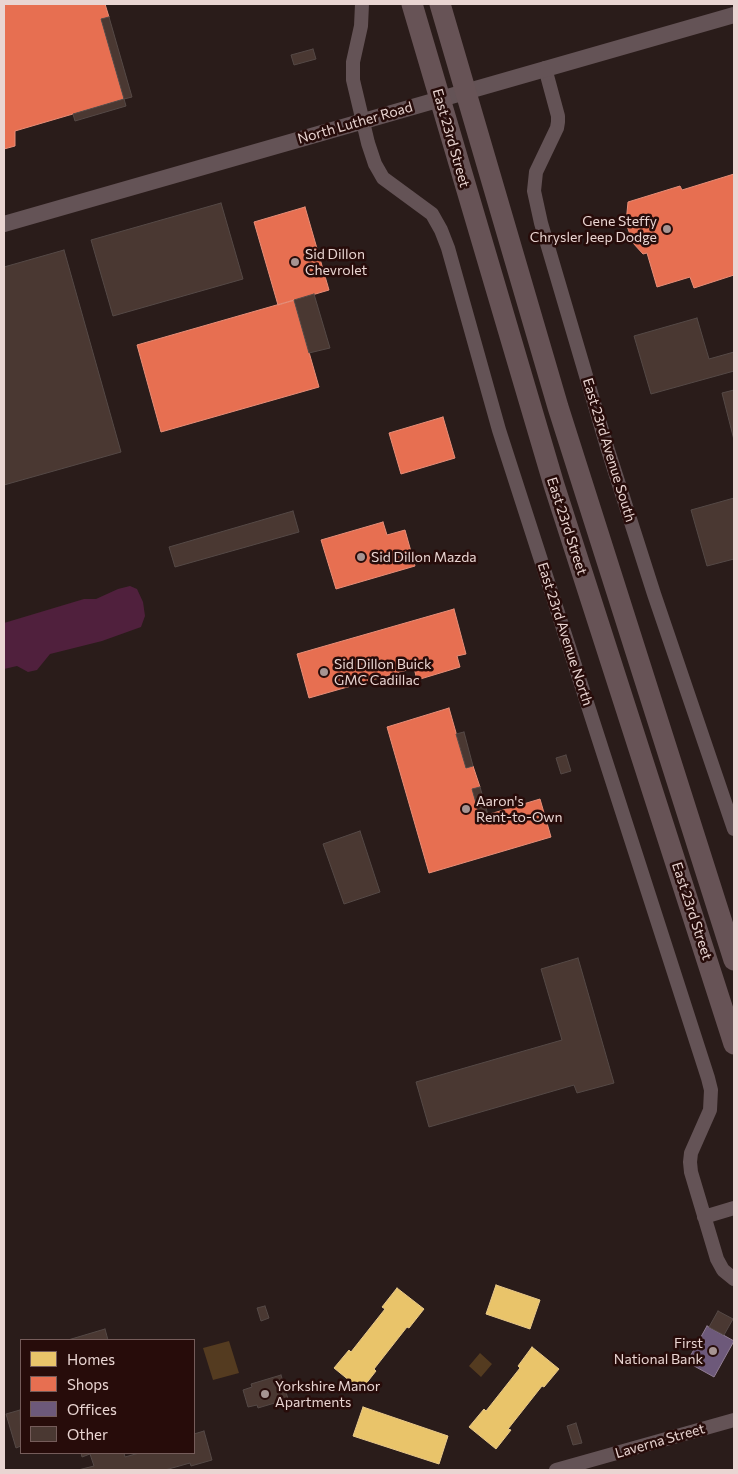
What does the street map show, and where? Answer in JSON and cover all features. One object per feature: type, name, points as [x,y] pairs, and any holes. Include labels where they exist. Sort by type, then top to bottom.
[{"type":"main road","name":"East 23rd Street","points":[[412,4],[554,485],[734,1044]]},
{"type":"main road","name":"East 23rd Street","points":[[440,4],[558,407],[734,960]]},
{"type":"street","name":"East 23rd Avenue North","points":[[362,4],[361,26],[354,55],[353,72],[355,93],[362,121],[375,164],[383,178],[432,214],[442,230],[502,439],[708,1078],[711,1090],[710,1110],[691,1153],[690,1162],[693,1183],[719,1263],[734,1280]]},
{"type":"street","name":"North Luther Road","points":[[4,224],[734,15]]},
{"type":"street","name":"East 23rd Avenue South","points":[[545,68],[558,122],[557,128],[536,172],[534,190],[540,223],[610,456],[654,594],[734,829]]},
{"type":"street","points":[[704,1217],[734,1208]]},
{"type":"street","name":"Laverna Street","points":[[556,1470],[734,1420]]},
{"type":"shaded area","points":[[130,586],[137,589],[143,602],[145,616],[141,627],[102,641],[50,654],[37,670],[28,672],[17,666],[4,669],[4,623],[84,599],[96,599]]},
{"type":"shaded area","points":[[229,1341],[239,1373],[213,1380],[203,1348]]},
{"type":"shaded area","points":[[480,1353],[492,1364],[481,1377],[469,1366]]},
{"type":"building: Homes","points":[[496,1285],[540,1300],[530,1329],[486,1314]]},
{"type":"building: Homes","points":[[397,1288],[424,1309],[409,1328],[407,1327],[374,1369],[376,1371],[361,1390],[334,1368],[349,1350],[351,1352],[385,1309],[382,1307]]},
{"type":"building: Homes","points":[[532,1347],[559,1369],[544,1387],[542,1386],[508,1429],[511,1430],[496,1449],[469,1427],[484,1409],[486,1411],[520,1368],[518,1366]]},
{"type":"building: Homes","points":[[363,1407],[448,1436],[439,1464],[353,1436]]},
{"type":"building: Shops","points":[[4,4],[105,4],[109,17],[101,19],[124,99],[15,131],[15,146],[4,149]]},
{"type":"building: Shops","points":[[734,174],[734,275],[694,288],[690,277],[657,287],[647,253],[643,254],[633,243],[626,223],[628,202],[680,186],[682,190]]},
{"type":"building: Shops","points":[[305,207],[329,290],[278,305],[254,222]]},
{"type":"building: Shops","points":[[294,300],[319,387],[161,432],[137,345]]},
{"type":"building: Shops","points":[[443,417],[455,458],[401,474],[389,433]]},
{"type":"building: Shops","points":[[383,522],[387,535],[405,530],[415,566],[336,589],[321,540]]},
{"type":"building: Shops","points":[[454,609],[466,654],[457,656],[460,667],[417,680],[414,668],[309,698],[297,654]]},
{"type":"building: Shops","points":[[449,708],[466,768],[473,766],[480,787],[472,789],[480,817],[540,799],[551,837],[429,873],[387,727]]},
{"type":"building: Offices","points":[[707,1326],[734,1341],[714,1377],[687,1362]]},
{"type":"building: Other","points":[[109,17],[132,97],[124,99],[101,19]]},
{"type":"building: Other","points":[[313,49],[316,59],[294,65],[291,55]]},
{"type":"building: Other","points":[[124,99],[126,106],[75,121],[73,114]]},
{"type":"building: Other","points":[[221,203],[243,279],[113,316],[91,240]]},
{"type":"building: Other","points":[[64,250],[121,452],[4,485],[4,267]]},
{"type":"building: Other","points":[[314,294],[330,348],[309,353],[294,300]]},
{"type":"building: Other","points":[[697,318],[709,359],[734,352],[734,371],[651,394],[634,336]]},
{"type":"building: Other","points":[[734,390],[734,440],[722,393]]},
{"type":"building: Other","points":[[734,498],[734,559],[707,566],[691,510]]},
{"type":"building: Other","points":[[293,511],[299,532],[175,567],[169,547]]},
{"type":"building: Other","points":[[464,732],[473,766],[466,768],[456,734]]},
{"type":"building: Other","points":[[566,755],[571,771],[561,774],[556,758]]},
{"type":"building: Other","points":[[480,787],[488,815],[480,817],[472,789]]},
{"type":"building: Other","points":[[360,831],[380,892],[344,904],[323,844]]},
{"type":"building: Other","points":[[578,958],[614,1083],[577,1093],[574,1085],[429,1127],[416,1082],[562,1040],[541,969]]},
{"type":"building: Other","points":[[265,1306],[269,1318],[261,1321],[257,1308]]},
{"type":"building: Other","points":[[718,1311],[733,1319],[724,1335],[709,1327]]},
{"type":"building: Other","points":[[105,1329],[108,1339],[71,1339]]},
{"type":"building: Other","name":"Yorkshire Manor Apartments","points":[[281,1375],[288,1399],[258,1408],[257,1405],[248,1407],[243,1390],[252,1387],[251,1384]]},
{"type":"building: Other","points":[[20,1410],[20,1446],[16,1448],[6,1414]]},
{"type":"building: Other","points":[[576,1423],[582,1443],[573,1445],[567,1426]]},
{"type":"building: Other","points":[[204,1431],[212,1460],[191,1466],[190,1463],[165,1470],[78,1470],[94,1466],[90,1454],[124,1454],[125,1457],[136,1454],[195,1454],[195,1434]]},
{"type":"place","name":"Gene Steffy Chrysler Jeep Dodge","points":[[667,229]]},
{"type":"place","name":"Sid Dillon Chevrolet","points":[[295,262]]},
{"type":"place","name":"Sid Dillon Mazda","points":[[361,557]]},
{"type":"place","name":"Sid Dillon Buick GMC Cadillac","points":[[324,672]]},
{"type":"place","name":"Aaron's Rent-to-Own","points":[[466,809]]},
{"type":"place","name":"First National Bank","points":[[713,1351]]},
{"type":"place","name":"Yorkshire Manor Apartments","points":[[265,1394]]}]
